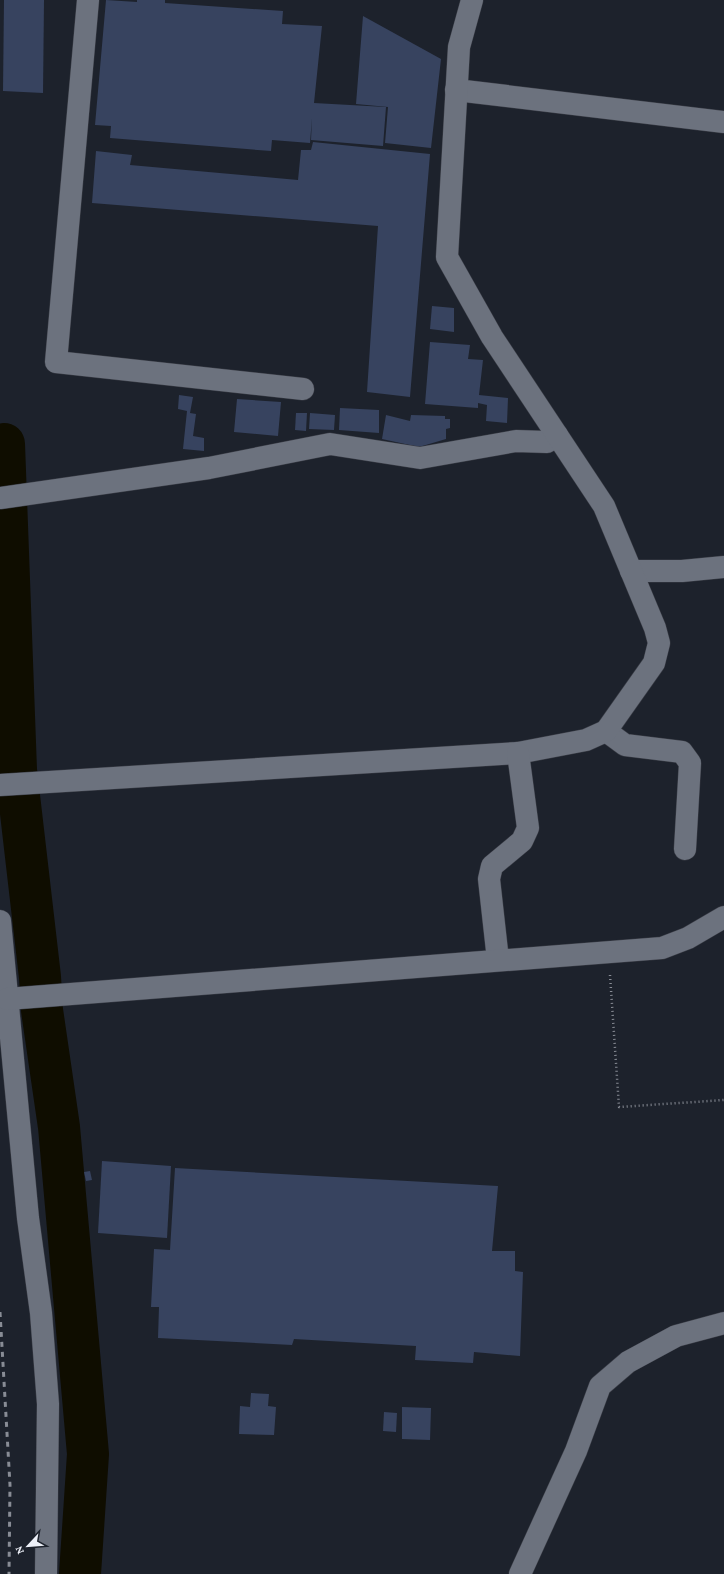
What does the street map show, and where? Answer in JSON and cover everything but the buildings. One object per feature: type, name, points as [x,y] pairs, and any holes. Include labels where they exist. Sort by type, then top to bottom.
[{"type":"street","points":[[88,0],[56,362],[303,388]]},
{"type":"street","points":[[0,785],[518,753],[586,740],[606,731],[654,663],[659,644],[655,628],[604,506],[492,337],[447,257],[459,47],[472,0]]},
{"type":"street","points":[[456,90],[724,122]]},
{"type":"street","points":[[0,498],[209,468],[330,444],[420,458],[516,441],[547,442],[557,435]]},
{"type":"street","points":[[631,571],[682,571],[724,568]]},
{"type":"street","points":[[606,731],[625,745],[682,752],[690,763],[685,849]]},
{"type":"street","points":[[498,960],[489,879],[492,866],[522,841],[528,828],[518,753]]},
{"type":"street","points":[[7,999],[608,951],[662,948],[688,938],[724,917]]},
{"type":"street","points":[[0,921],[28,1218],[40,1313],[48,1404],[46,1574]]},
{"type":"street","points":[[520,1574],[576,1451],[600,1386],[628,1362],[676,1336],[724,1323]]},
{"type":"path","points":[[608,951],[619,1107],[724,1100]]},
{"type":"waterway","points":[[4,444],[16,770],[40,977],[42,1010],[59,1127],[88,1454],[80,1574]]},
{"type":"railway","points":[[0,1312],[10,1485],[9,1574]]}]
